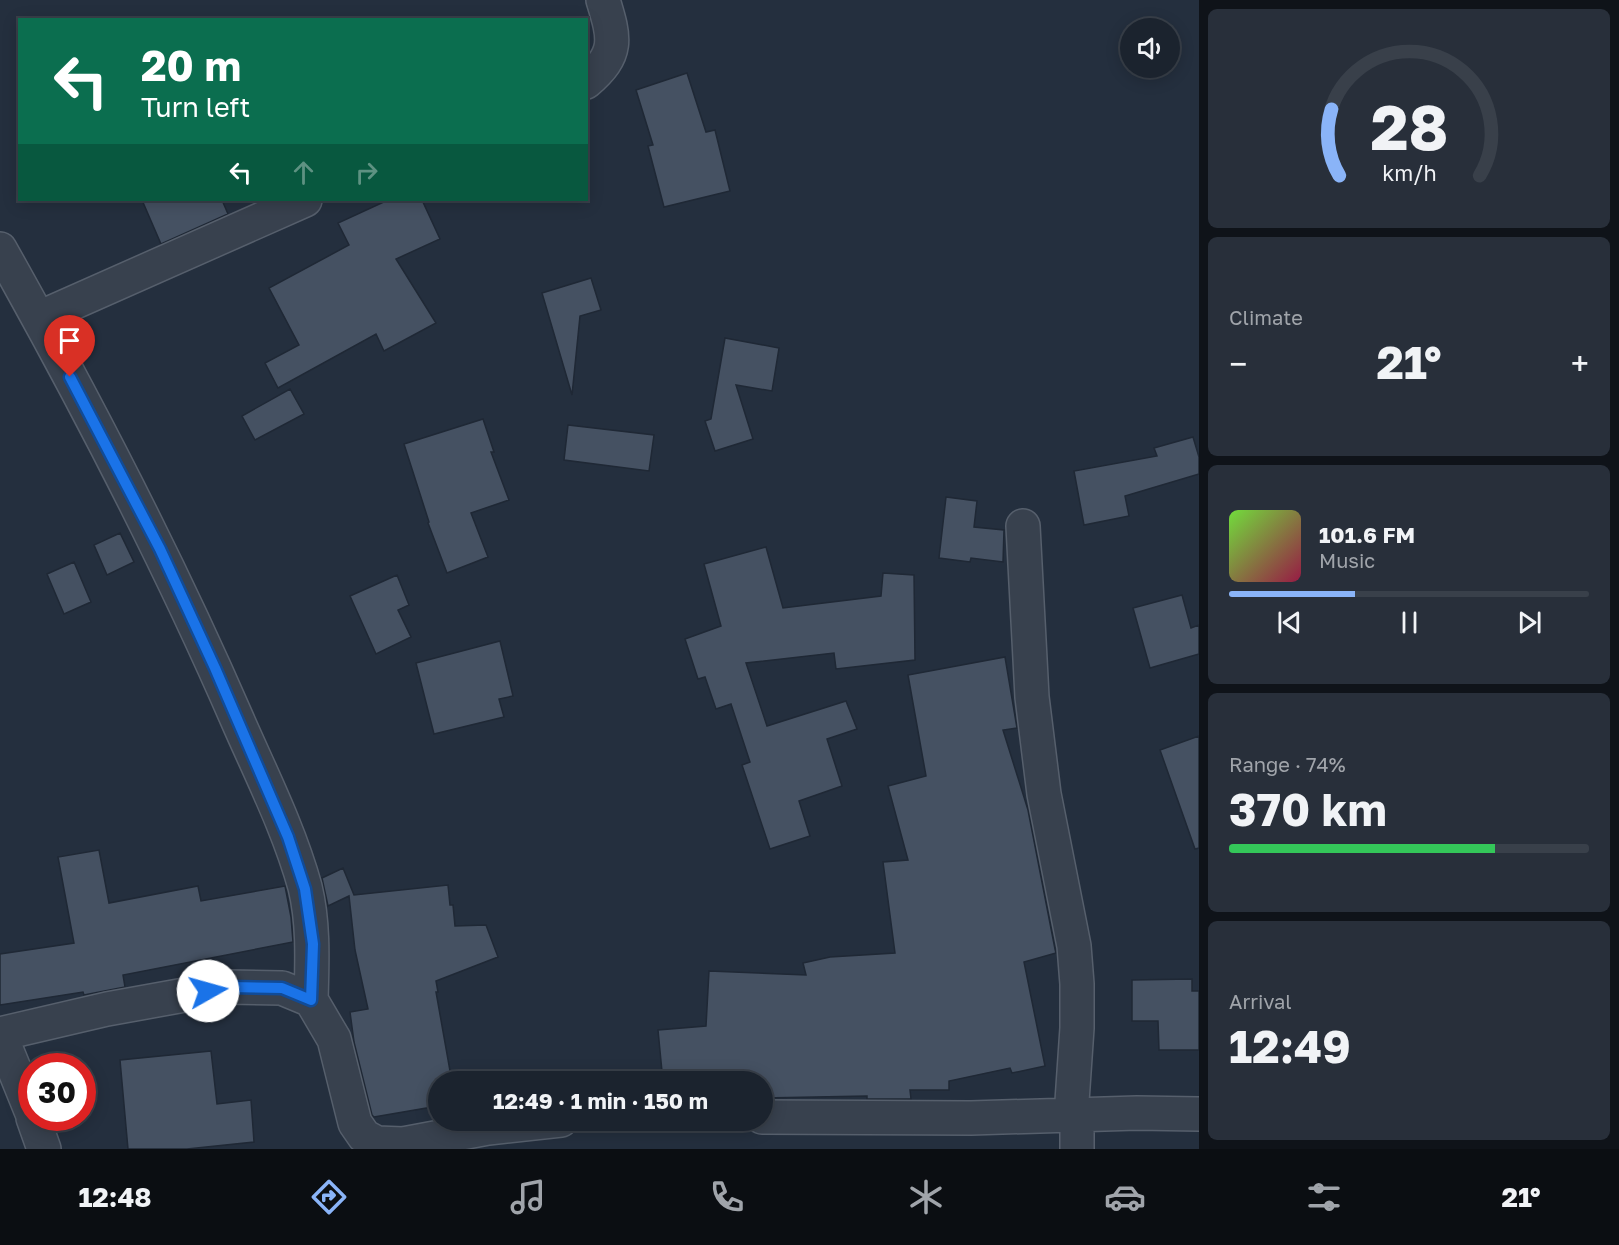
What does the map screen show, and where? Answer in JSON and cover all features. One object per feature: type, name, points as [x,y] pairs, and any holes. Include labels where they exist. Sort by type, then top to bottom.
[{"type":"street","points":[[588,80],[602,69],[611,53],[613,31],[603,0]]},
{"type":"street","points":[[39,318],[303,201]]},
{"type":"street","points":[[0,249],[39,318],[160,549],[215,668],[288,837],[305,889],[313,944],[311,1000],[333,1039],[353,1136],[364,1136],[377,1143],[403,1144],[472,1131]]},
{"type":"street","points":[[1023,526],[1032,697],[1044,794],[1074,946],[1077,984],[1074,1116],[1077,1149]]},
{"type":"street","points":[[18,1078],[0,1034],[107,1009],[229,987],[282,988],[311,1000]]},
{"type":"street","points":[[773,1117],[1199,1114]]},
{"type":"street","points":[[38,1131],[44,1149]]},
{"type":"building","points":[[687,73],[706,132],[715,130],[730,191],[664,207],[648,146],[653,145],[636,90]]},
{"type":"building","points":[[142,201],[222,201],[228,214],[161,244]]},
{"type":"building","points":[[386,201],[422,201],[440,239],[396,259],[436,323],[384,351],[376,334],[278,388],[265,363],[299,345],[269,288],[349,245],[338,223]]},
{"type":"building","points":[[591,278],[601,310],[580,316],[572,395],[542,293]]},
{"type":"building","points":[[725,338],[779,348],[772,391],[736,385],[753,439],[715,451],[705,421],[711,419]]},
{"type":"building","points":[[290,389],[304,414],[255,440],[242,416]]},
{"type":"building","points":[[483,419],[494,452],[491,452],[509,500],[471,513],[488,557],[447,573],[428,523],[404,444]]},
{"type":"building","points":[[568,425],[654,435],[649,471],[564,460]]},
{"type":"building","points":[[1193,437],[1199,457],[1199,474],[1125,496],[1129,516],[1084,525],[1074,471],[1157,456],[1154,448]]},
{"type":"building","points":[[946,497],[977,501],[974,527],[1004,530],[1003,562],[971,558],[970,562],[939,558]]},
{"type":"building","points":[[120,533],[134,562],[107,575],[94,545]]},
{"type":"building","points":[[766,547],[783,608],[881,596],[883,573],[914,575],[915,660],[836,669],[834,653],[746,663],[767,726],[846,701],[857,729],[827,739],[842,786],[799,801],[810,836],[770,849],[742,765],[750,762],[731,704],[716,709],[705,677],[698,679],[685,639],[721,626],[704,564]]},
{"type":"building","points":[[74,562],[91,602],[64,614],[47,574]]},
{"type":"building","points":[[397,575],[409,605],[398,610],[411,637],[376,654],[350,596]]},
{"type":"building","points":[[1182,595],[1191,628],[1199,625],[1199,654],[1150,668],[1133,608]]},
{"type":"building","points":[[500,641],[513,696],[499,699],[504,717],[434,734],[416,663]]},
{"type":"building","points":[[1005,657],[1017,728],[1003,730],[1028,810],[1056,953],[1024,962],[1045,1066],[1012,1073],[1010,1068],[949,1081],[949,1090],[910,1090],[911,1099],[867,1099],[867,1096],[773,1098],[773,1071],[662,1071],[658,1030],[706,1026],[709,971],[806,975],[803,963],[830,957],[895,953],[883,862],[908,860],[888,786],[926,776],[908,675]]},
{"type":"building","points":[[1199,736],[1199,848],[1195,849],[1160,750]]},
{"type":"building","points":[[99,850],[109,903],[198,886],[201,901],[285,886],[293,942],[123,975],[125,987],[84,995],[83,992],[0,1005],[0,954],[74,943],[58,857]]},
{"type":"building","points":[[343,868],[354,895],[448,885],[455,926],[486,925],[498,957],[436,981],[450,1071],[428,1071],[428,1108],[374,1117],[372,1115],[354,1042],[350,1012],[368,1009],[355,950],[349,896],[328,906],[322,878]]},
{"type":"building","points":[[1192,979],[1192,991],[1199,991],[1199,1050],[1159,1050],[1158,1021],[1132,1021],[1132,980]]},
{"type":"building","points":[[211,1051],[217,1104],[251,1100],[254,1142],[187,1149],[128,1149],[120,1060]]},
{"type":"route","points":[[70,377],[160,549],[215,668],[288,837],[305,889],[313,944],[311,1000],[282,988],[229,987],[208,991]]}]
